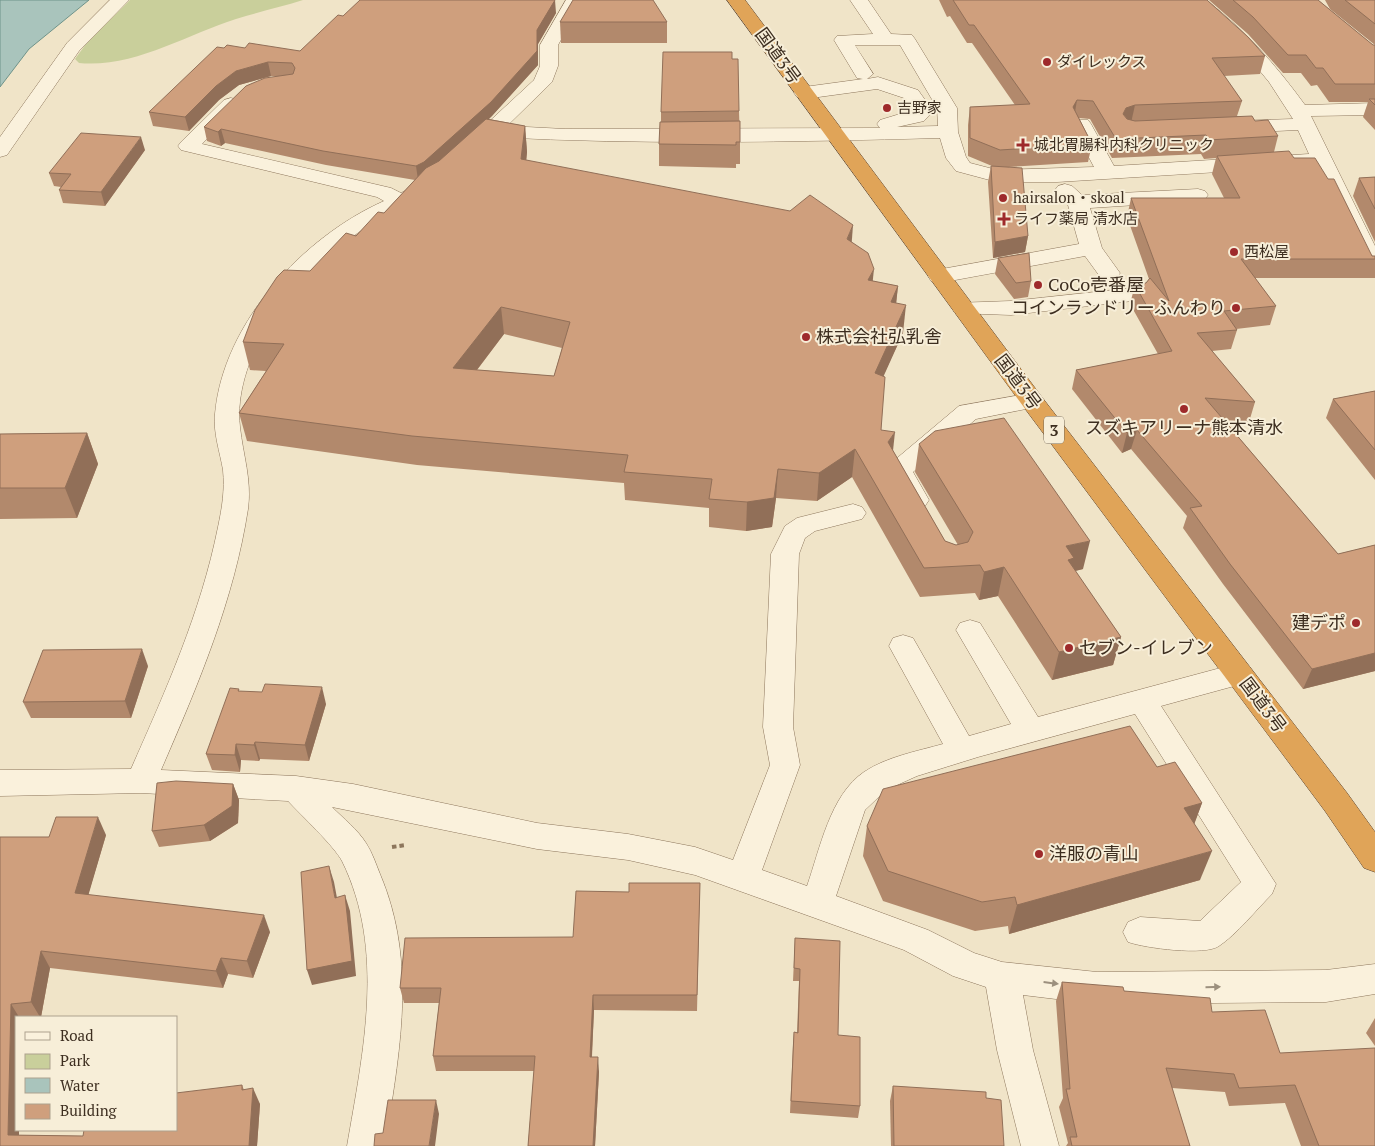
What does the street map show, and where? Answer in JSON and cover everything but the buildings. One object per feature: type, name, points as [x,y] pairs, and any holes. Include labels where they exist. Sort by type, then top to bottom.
[{"type":"highway","name":"国道3号","points":[[736,0],[1032,401],[1239,674],[1375,858]]},
{"type":"street","points":[[0,152],[73,47],[120,0]]},
{"type":"street","points":[[141,781],[195,659],[218,584],[232,526],[237,487],[227,416],[238,365],[250,332],[289,280],[362,221],[424,190],[543,82],[549,66],[550,45],[556,30],[575,0]]},
{"type":"street","points":[[859,0],[885,38]]},
{"type":"street","points":[[1195,0],[1217,17],[1251,49],[1276,78],[1302,117],[1375,269]]},
{"type":"street","points":[[864,74],[843,40],[906,39],[947,108],[948,132],[956,158],[963,167],[997,176],[1057,176],[1322,159]]},
{"type":"street","points":[[801,88],[864,74],[932,83]]},
{"type":"street","points":[[801,88],[878,83],[911,94],[924,111],[922,115],[883,125],[877,134]]},
{"type":"street","points":[[246,92],[188,146],[253,164],[384,192],[399,201]]},
{"type":"street","points":[[1218,127],[1375,109]]},
{"type":"street","points":[[1081,124],[1107,172]]},
{"type":"street","points":[[490,131],[565,135],[835,135],[948,132]]},
{"type":"street","points":[[1057,176],[1067,195],[1078,202],[1198,195]]},
{"type":"street","points":[[1078,202],[1090,248],[1109,273]]},
{"type":"street","points":[[939,276],[1090,248]]},
{"type":"street","points":[[963,308],[1011,308],[1133,295]]},
{"type":"street","points":[[928,521],[899,470],[968,412],[1032,401]]},
{"type":"street","points":[[743,877],[785,764],[778,727],[785,554],[794,533],[806,524],[853,513]]},
{"type":"street","points":[[970,630],[1030,730]]},
{"type":"street","points":[[903,646],[962,750]]},
{"type":"street","points":[[817,904],[852,803],[875,781],[907,767],[1030,730],[1239,674]]},
{"type":"street","points":[[1140,932],[1207,936],[1260,884],[1142,701]]},
{"type":"street","points":[[3,786],[141,781],[296,789],[353,797],[439,817],[537,836],[628,847],[695,861],[743,877],[916,940],[965,965],[1002,977],[1097,988],[1326,986],[1375,979]]},
{"type":"street","points":[[296,789],[354,851],[375,902],[385,958],[383,1039],[366,1146]]},
{"type":"street","points":[[1002,977],[1015,1050],[1040,1146]]},
{"type":"green space","points":[[130,0],[303,0],[236,19],[140,55],[100,63],[79,63],[75,59],[86,44]]},
{"type":"water","points":[[0,0],[89,0],[29,49],[0,87]]},
{"type":"place","name":"ダイレックス","points":[[1047,62]]},
{"type":"place","name":"吉野家","points":[[887,108]]},
{"type":"place","name":"城北胃腸科内科クリニック","points":[[1023,145]]},
{"type":"place","name":"hairsalon・skoal","points":[[1003,198]]},
{"type":"place","name":"ライフ薬局 清水店","points":[[1004,219]]},
{"type":"place","name":"西松屋","points":[[1234,252]]},
{"type":"place","name":"CoCo壱番屋","points":[[1038,285]]},
{"type":"place","name":"コインランドリーふんわり","points":[[1236,308]]},
{"type":"place","name":"株式会社弘乳舎","points":[[806,337]]},
{"type":"place","name":"スズキアリーナ熊本清水","points":[[1184,409]]},
{"type":"place","name":"建デポ","points":[[1356,623]]},
{"type":"place","name":"セブン-イレブン","points":[[1069,648]]},
{"type":"place","name":"洋服の青山","points":[[1039,854]]}]
